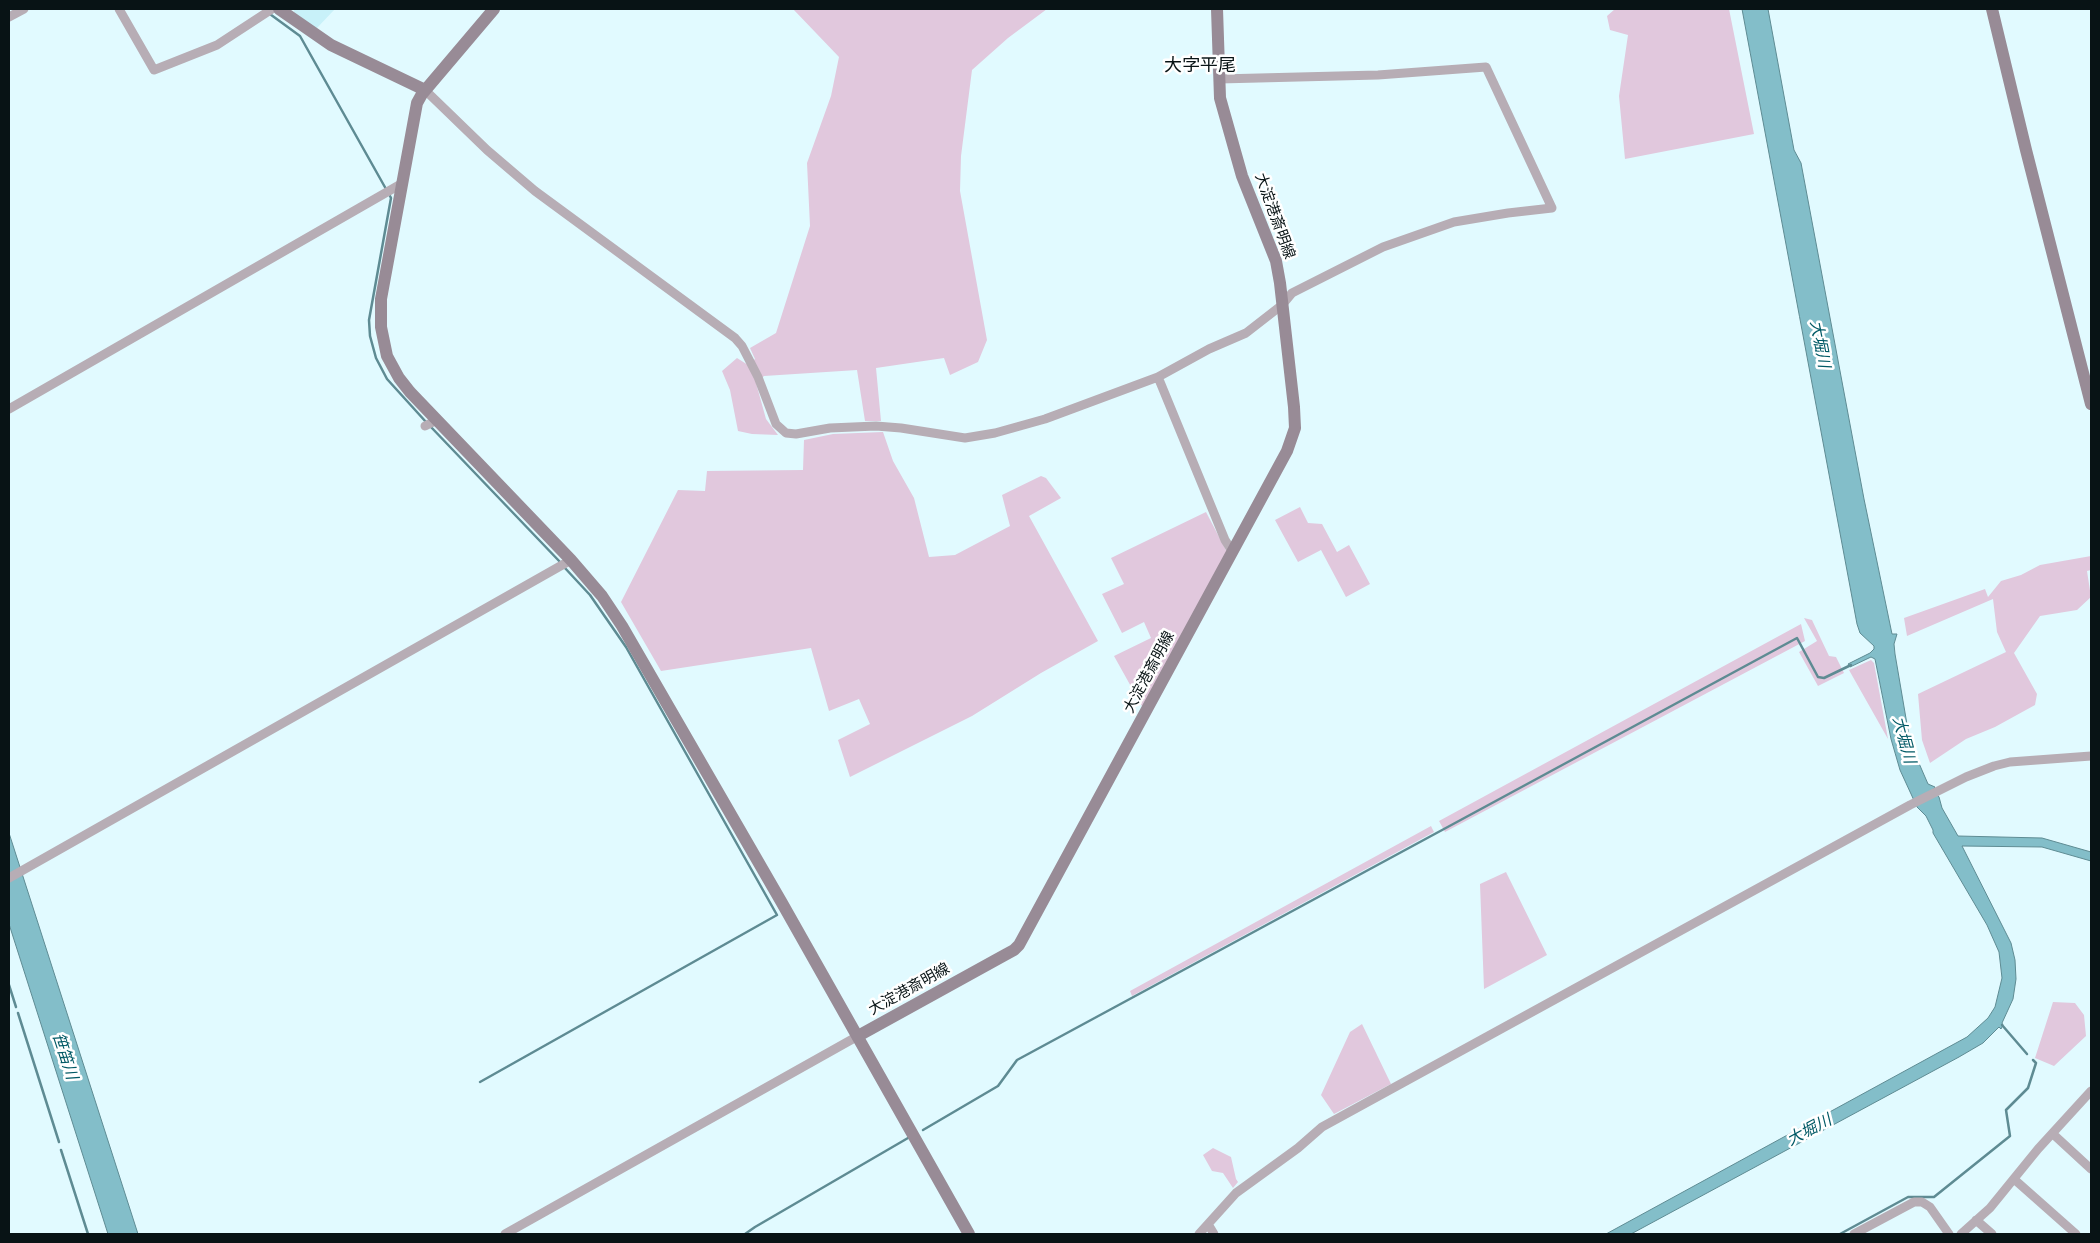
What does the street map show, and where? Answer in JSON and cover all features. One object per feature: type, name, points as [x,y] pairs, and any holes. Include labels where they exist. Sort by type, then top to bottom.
[{"type":"street","points":[[9,17],[24,9]]},
{"type":"street","points":[[119,9],[154,70],[217,44],[271,11],[331,45],[425,90],[534,192],[735,338],[742,346],[758,377],[772,416],[780,430],[796,434],[830,428],[876,426],[966,438],[995,433],[1045,419],[1158,377],[1209,349],[1246,333],[1282,306],[1292,293],[1382,247],[1454,222],[1552,208],[1486,67],[1373,75],[1219,80]]},
{"type":"street","points":[[494,9],[417,102],[393,189],[381,299],[381,327],[388,356],[399,378],[431,423],[565,563],[602,596],[644,661],[969,1234]]},
{"type":"street","name":"大淀港斎明線","points":[[858,1036],[1014,950],[1019,944],[1287,451],[1295,428],[1294,407],[1276,260],[1242,176],[1220,98],[1217,9]]},
{"type":"street","points":[[1992,9],[2091,404]]},
{"type":"street","points":[[9,409],[393,189]]},
{"type":"street","points":[[1158,377],[1225,540],[1232,551]]},
{"type":"street","points":[[9,878],[565,563]]},
{"type":"street","points":[[1199,1234],[1236,1193],[1298,1148],[1322,1127],[1938,791],[1966,777],[2010,762],[2091,756]]},
{"type":"street","points":[[505,1234],[858,1036]]},
{"type":"street","points":[[1961,1234],[1990,1208],[2015,1180],[2038,1149],[2091,1091]]},
{"type":"street","points":[[2053,1134],[2091,1169]]},
{"type":"street","points":[[2015,1180],[2076,1234]]},
{"type":"street","points":[[1854,1234],[1914,1202],[1922,1202],[1930,1207],[1949,1234]]},
{"type":"street","points":[[1976,1220],[1992,1234]]},
{"type":"street","points":[[1208,1224],[1214,1234]]},
{"type":"shaded area","points":[[294,9],[335,9],[316,29],[294,12]]},
{"type":"shaded area","points":[[793,9],[1047,9],[1008,38],[972,70],[961,156],[960,191],[987,340],[978,362],[950,375],[944,358],[876,368],[881,421],[865,421],[857,370],[764,376],[756,383],[766,419],[778,435],[752,434],[738,431],[730,390],[722,371],[737,358],[748,365],[755,359],[750,348],[776,333],[810,226],[807,163],[831,96],[839,57]]},
{"type":"shaded area","points":[[1615,9],[1729,9],[1754,134],[1625,159],[1619,96],[1628,35],[1610,30],[1607,16]]},
{"type":"shaded area","points":[[883,432],[893,461],[914,498],[929,557],[955,555],[1010,526],[1002,495],[1041,476],[1046,478],[1061,498],[1029,516],[1098,641],[1041,673],[972,716],[850,777],[838,740],[870,724],[859,699],[829,711],[811,648],[661,671],[621,602],[678,490],[705,491],[707,471],[803,470],[804,440],[833,434]]},
{"type":"shaded area","points":[[1300,507],[1308,523],[1322,524],[1337,552],[1349,545],[1370,584],[1346,597],[1321,550],[1298,562],[1275,520]]},
{"type":"shaded area","points":[[1206,512],[1227,552],[1143,708],[1114,656],[1151,638],[1144,622],[1122,633],[1102,594],[1124,584],[1111,558]]},
{"type":"shaded area","points":[[2091,556],[2091,570],[2087,571],[2091,597],[2077,610],[2040,616],[2014,653],[2037,694],[2035,705],[1995,727],[1966,739],[1930,763],[1922,740],[1918,694],[2006,652],[1997,632],[1993,599],[1907,636],[1904,618],[1985,589],[1988,597],[2001,581],[2021,575],[2040,565]]},
{"type":"shaded area","points":[[1804,618],[1812,620],[1829,656],[1836,657],[1844,673],[1818,686],[1799,652],[1817,641]]},
{"type":"shaded area","points":[[1801,624],[1805,641],[1445,832],[1439,821]]},
{"type":"shaded area","points":[[1871,660],[1874,663],[1888,739],[1849,670]]},
{"type":"shaded area","points":[[1431,826],[1434,832],[1132,996],[1130,991]]},
{"type":"shaded area","points":[[1506,872],[1547,955],[1484,989],[1480,884]]},
{"type":"shaded area","points":[[2053,1002],[2075,1003],[2084,1015],[2086,1036],[2054,1066],[2035,1058]]},
{"type":"shaded area","points":[[1362,1024],[1391,1084],[1334,1114],[1321,1095],[1350,1032]]},
{"type":"shaded area","points":[[1213,1148],[1231,1157],[1238,1182],[1233,1188],[1223,1173],[1212,1171],[1203,1155]]},
{"type":"water","name":"大堀川","points":[[1742,9],[1768,9],[1794,150],[1801,163],[1864,499],[1892,634],[1897,634],[1894,644],[1895,654],[1909,736],[1918,761],[1928,784],[1935,787],[1933,790],[1939,797],[1942,808],[1958,836],[2042,838],[2091,852],[2091,861],[2042,847],[1962,846],[2011,943],[2015,960],[2016,979],[2013,999],[2001,1029],[1999,1027],[1983,1043],[1959,1057],[1631,1234],[1606,1234],[1967,1037],[1988,1018],[1995,1007],[2002,978],[1999,952],[1987,925],[1933,833],[1926,816],[1917,807],[1900,770],[1891,739],[1875,659],[1871,657],[1850,667],[1848,664],[1870,653],[1874,646],[1860,633],[1857,624]]},
{"type":"water","name":"笹笛川","points":[[9,833],[138,1234],[108,1234],[9,924]]},
{"type":"waterway","points":[[263,9],[300,36],[386,189]]},
{"type":"waterway","points":[[389,194],[391,198],[369,320],[370,336],[376,358],[387,379],[426,422]]},
{"type":"waterway","points":[[430,426],[561,563]]},
{"type":"waterway","points":[[480,1082],[777,915],[626,647],[590,595],[564,567]]},
{"type":"waterway","points":[[923,1130],[998,1086],[1017,1060],[1797,638],[1818,677],[1824,678],[1851,665]]},
{"type":"waterway","points":[[9,985],[16,1007]]},
{"type":"waterway","points":[[18,1013],[59,1142]]},
{"type":"waterway","points":[[2002,1025],[2027,1054]]},
{"type":"waterway","points":[[1840,1234],[1908,1197],[1934,1197],[2010,1136],[2006,1110],[2028,1088],[2036,1063],[2033,1060]]},
{"type":"waterway","points":[[745,1234],[908,1138]]},
{"type":"waterway","points":[[61,1150],[88,1234]]},
{"type":"district","name":"大字平尾","points":[[1200,65]]}]
